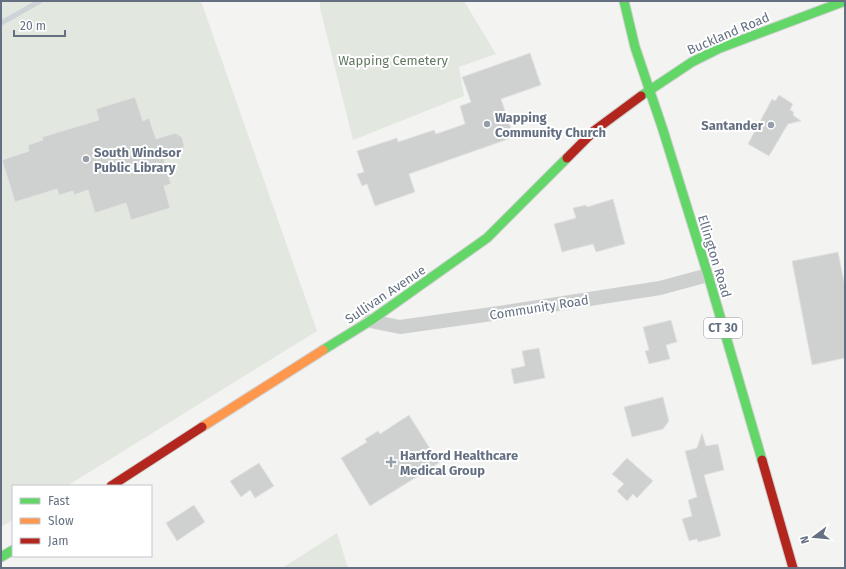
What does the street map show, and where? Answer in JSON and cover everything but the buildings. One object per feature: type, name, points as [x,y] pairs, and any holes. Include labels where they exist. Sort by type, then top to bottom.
[{"type":"main road","name":"CT 30","points":[[624,1],[635,46],[649,90]]},
{"type":"main road","name":"Buckland Road","points":[[649,90],[692,62],[720,48],[845,1]]},
{"type":"main road","name":"Ellington Road","points":[[649,90],[708,275],[793,568]]},
{"type":"main road","name":"Sullivan Avenue","points":[[113,485],[215,418],[370,321],[487,238],[596,130],[649,90]]},
{"type":"main road","points":[[1,557],[12,551]]},
{"type":"street","name":"Community Road","points":[[370,321],[400,327],[483,316],[660,288],[708,275]]},
{"type":"green space","points":[[1,1],[201,1],[317,331],[69,485],[12,485],[12,521],[1,527]]},
{"type":"green space","name":"Wapping Cemetery","points":[[320,1],[464,1],[496,54],[459,67],[464,96],[353,140],[320,8]]},
{"type":"green space","points":[[337,533],[348,568],[282,568]]},
{"type":"waterway","points":[[1,23],[40,1]]},
{"type":"traffic: fast","points":[[624,1],[635,47],[663,130],[708,275],[762,460]]},
{"type":"traffic: fast","points":[[641,96],[692,62],[720,48],[845,1]]},
{"type":"traffic: fast","points":[[323,350],[370,321],[487,238],[567,158]]},
{"type":"traffic: fast","points":[[1,557],[12,551]]},
{"type":"traffic: slow","points":[[202,427],[323,350]]},
{"type":"traffic: jam","points":[[567,158],[595,130],[641,96]]},
{"type":"traffic: jam","points":[[113,485],[202,427]]},
{"type":"traffic: jam","points":[[762,460],[793,568]]},
{"type":"place","name":"Wapping Community Church","points":[[487,124]]},
{"type":"place","name":"Santander","points":[[771,125]]},
{"type":"place","name":"South Windsor Public Library","points":[[86,159]]},
{"type":"place","name":"Hartford Healthcare Medical Group","points":[[391,462]]}]
